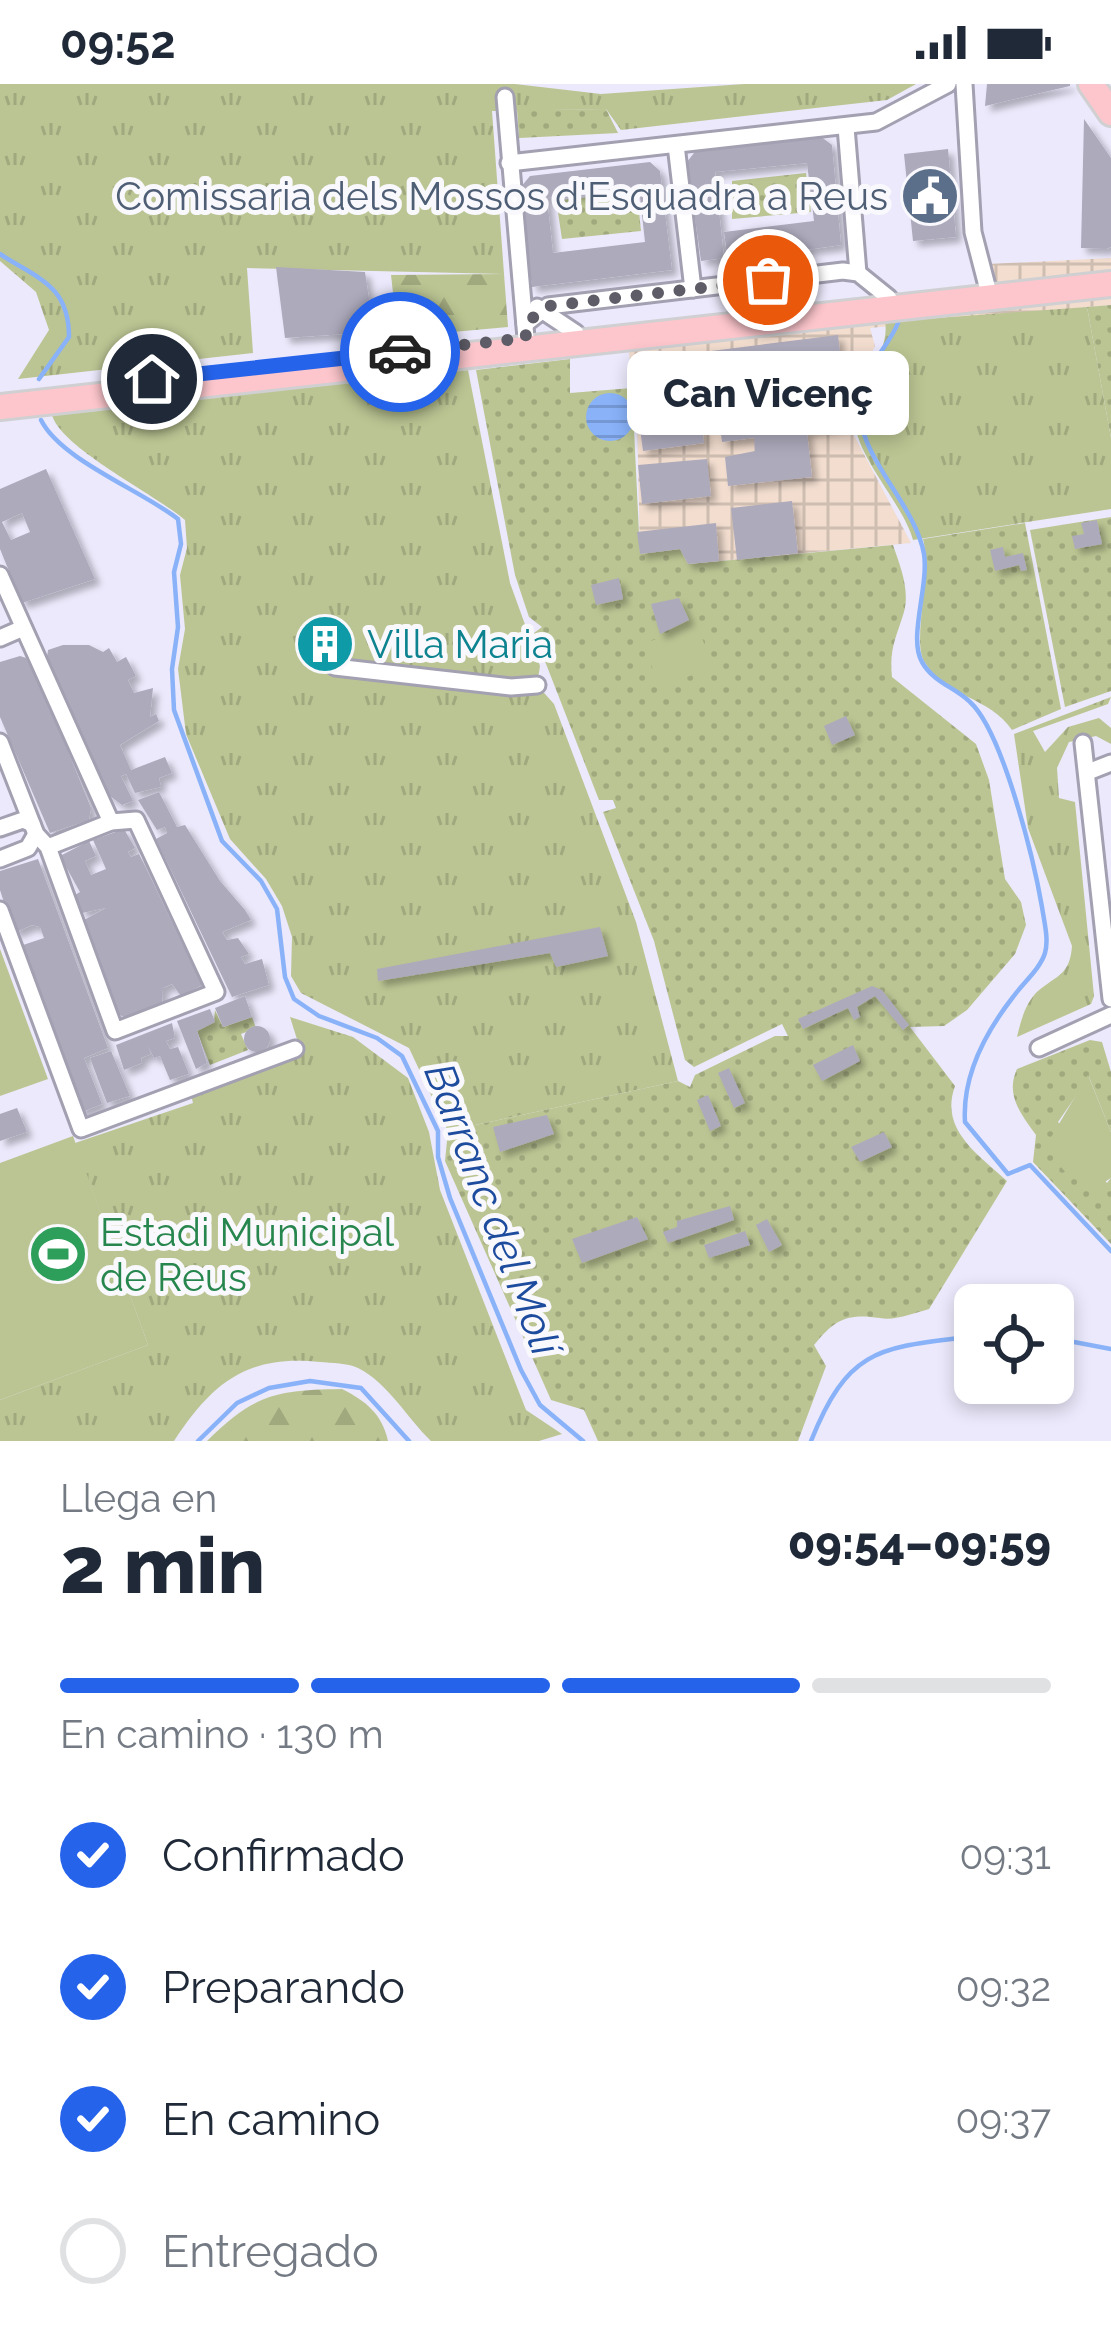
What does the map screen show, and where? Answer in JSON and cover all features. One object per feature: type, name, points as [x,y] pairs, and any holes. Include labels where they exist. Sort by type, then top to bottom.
[{"type":"main road","points":[[1091,84],[1111,113]]},
{"type":"main road","points":[[0,396],[525,331],[576,333],[987,286],[1107,278]]},
{"type":"main road","points":[[0,407],[1107,278]]},
{"type":"street","points":[[508,164],[846,127],[890,118],[948,84]]},
{"type":"street","points":[[964,84],[973,232],[987,286]]},
{"type":"street","points":[[505,97],[525,331]]},
{"type":"street","points":[[846,127],[858,273]]},
{"type":"street","points":[[676,145],[693,289]]},
{"type":"street","points":[[525,331],[542,310],[858,273],[889,298]]},
{"type":"street","points":[[521,293],[576,333]]},
{"type":"street","points":[[0,575],[111,822]]},
{"type":"street","points":[[0,638],[23,628]]},
{"type":"street","points":[[335,667],[511,688],[537,685]]},
{"type":"street","points":[[0,742],[34,829],[28,848],[0,859]]},
{"type":"street","points":[[1083,743],[1111,999]]},
{"type":"street","points":[[1088,772],[1111,763]]},
{"type":"street","points":[[0,828],[22,820],[48,847],[115,1031],[216,992],[136,820],[111,822],[48,847]]},
{"type":"street","points":[[0,910],[81,1129],[295,1049]]},
{"type":"street","points":[[1039,1048],[1111,1015]]},
{"type":"shaded area","points":[[1111,258],[1111,305],[870,328],[875,346],[851,395],[849,426],[911,543],[688,564],[680,549],[640,554],[637,413],[627,338],[991,291],[988,264]]},
{"type":"green space","points":[[0,84],[515,84],[601,94],[744,84],[916,84],[887,100],[621,130],[606,109],[492,111],[504,274],[247,268],[253,353],[18,379],[49,330],[36,292],[0,261]]},
{"type":"green space","points":[[606,109],[618,133],[519,138],[517,110]]},
{"type":"green space","points":[[806,173],[811,212],[732,219],[732,181]]},
{"type":"green space","points":[[637,192],[641,231],[562,239],[557,206],[561,200]]},
{"type":"green space","points":[[504,274],[508,327],[398,337],[391,275]]},
{"type":"green space","points":[[1111,305],[1111,438],[1087,307]]},
{"type":"green space","points":[[1087,307],[1111,438],[1111,509],[913,540],[863,449],[855,420],[860,394],[883,346],[885,322]]},
{"type":"green space","points":[[570,359],[570,393],[632,388],[640,554],[680,549],[688,564],[893,545],[906,595],[892,651],[892,677],[976,744],[989,780],[1005,879],[1021,902],[1026,925],[1015,954],[967,1010],[944,1026],[910,1027],[955,1086],[951,1102],[957,1129],[1007,1181],[929,1309],[892,1318],[842,1320],[814,1345],[826,1366],[798,1441],[598,1441],[584,1410],[551,1400],[445,1161],[448,1131],[678,1081],[690,1087],[695,1075],[775,1036],[788,1036],[782,1024],[694,1067],[685,1060],[654,941],[603,812],[616,808],[613,800],[599,800],[534,633],[542,627],[529,617],[515,575],[476,370]]},
{"type":"green space","points":[[468,370],[510,583],[540,666],[537,685],[554,704],[636,922],[678,1081],[448,1131],[409,1048],[301,993],[291,976],[292,937],[282,906],[266,879],[230,839],[186,734],[178,669],[185,629],[180,575],[187,548],[185,520],[72,442],[52,415]]},
{"type":"green space","points":[[1111,517],[1111,691],[1065,707],[1030,530]]},
{"type":"green space","points":[[1025,523],[1061,709],[1012,730],[992,710],[944,682],[924,661],[920,638],[923,539]]},
{"type":"green space","points":[[696,624],[714,667],[660,687],[643,644]]},
{"type":"green space","points":[[1111,697],[1108,704],[1033,731],[1045,752],[1068,727],[1099,718],[1111,728],[1111,744],[1096,736],[1069,742],[1057,768],[1059,798],[1075,802],[1094,996],[1091,1004],[1017,1037],[1030,1001],[1065,969],[1072,946],[1028,828],[1014,734]]},
{"type":"green space","points":[[0,949],[48,1079],[0,1096]]},
{"type":"green space","points":[[215,1010],[223,1027],[252,1017],[256,1028],[241,1034],[248,1050],[210,1065],[197,1031],[214,1022]]},
{"type":"green space","points":[[290,1017],[353,1037],[408,1078],[429,1132],[440,1190],[526,1410],[562,1434],[539,1441],[431,1441],[369,1374],[339,1364],[294,1361],[252,1368],[234,1377],[203,1403],[174,1441],[0,1441],[0,1400],[148,1345],[75,1143],[193,1103],[191,1095],[301,1052]]},
{"type":"green space","points":[[1090,1040],[1102,1042],[1111,1072],[1111,1132],[1089,1077],[1058,1122],[1107,1183],[1111,1178],[1111,1244],[1033,1162],[1036,1135],[1016,1104],[1013,1087],[1017,1069]]},
{"type":"green space","points":[[1088,1075],[1111,1132],[1111,1178],[1098,1186],[1065,1171],[1050,1139]]},
{"type":"green space","name":"Estadi Municipal de Reus","points":[[73,1136],[148,1345],[0,1400],[0,1163]]},
{"type":"green space","points":[[342,1389],[372,1409],[388,1441],[207,1441],[239,1413],[268,1398]]},
{"type":"water","points":[[610,393],[627,400],[634,417],[627,434],[610,441],[593,434],[586,417],[593,400]]},
{"type":"building","points":[[987,84],[1070,84],[1070,86],[985,106]]},
{"type":"building","points":[[1084,119],[1111,158],[1111,247],[1106,249],[1081,248]]},
{"type":"building","points":[[820,136],[832,145],[841,245],[728,261],[724,232],[814,221],[807,163],[715,172],[724,258],[701,261],[687,162],[697,149]]},
{"type":"building","name":"Comissaria dels Mossos d'Esquadra a Reus","points":[[948,149],[956,237],[913,241],[904,154]]},
{"type":"building","points":[[650,162],[660,171],[672,270],[532,287],[520,188],[530,176]],"holes":[[[639,188],[645,242],[553,253],[547,198]]]},
{"type":"building","points":[[276,267],[365,272],[374,332],[285,338]]},
{"type":"building","points":[[838,335],[849,426],[807,432],[812,477],[728,486],[725,457],[755,451],[754,438],[722,442],[714,379],[697,384],[704,443],[643,451],[631,361]]},
{"type":"building","points":[[707,459],[711,496],[642,504],[638,465]]},
{"type":"building","points":[[46,469],[95,579],[22,603],[0,549],[0,489]],"holes":[[[22,513],[30,532],[11,540],[2,522]]]},
{"type":"building","points":[[792,501],[798,553],[737,560],[731,508]]},
{"type":"building","points":[[1097,520],[1102,544],[1075,549],[1072,536],[1084,534],[1081,523]]},
{"type":"building","points":[[716,523],[719,561],[688,564],[680,549],[640,554],[637,532]]},
{"type":"building","points":[[1003,547],[1005,557],[1023,553],[1027,570],[1021,571],[1019,565],[995,571],[990,550]]},
{"type":"building","points":[[619,578],[623,599],[596,605],[591,585]]},
{"type":"building","points":[[679,598],[689,620],[660,634],[651,604]]},
{"type":"building","name":"Villa Maria","points":[[321,621],[331,621],[332,632],[343,632],[340,656],[308,653],[310,634],[320,635]]},
{"type":"building","points":[[89,645],[103,652],[109,648],[117,662],[126,657],[136,676],[128,680],[134,693],[153,688],[150,717],[156,714],[159,721],[120,745],[131,770],[165,757],[172,773],[159,778],[161,787],[135,793],[126,774],[121,776],[133,801],[122,805],[106,793],[47,657],[48,650]]},
{"type":"building","points":[[26,658],[52,712],[91,808],[89,820],[50,833],[0,717],[0,662]]},
{"type":"building","points":[[846,716],[855,735],[832,745],[824,726]]},
{"type":"building","points":[[159,792],[177,827],[185,825],[251,920],[222,932],[227,940],[238,938],[249,954],[241,957],[245,964],[262,959],[269,985],[232,997],[156,839],[167,833],[165,827],[157,830],[138,800]]},
{"type":"building","points":[[124,829],[135,848],[128,852],[131,857],[139,854],[202,985],[181,996],[172,984],[163,988],[162,1003],[124,1017],[116,1013],[84,920],[106,908],[82,913],[75,895],[80,892],[60,856],[89,841],[96,856],[85,861],[91,875],[106,869],[93,840]]},
{"type":"building","points":[[38,859],[108,1048],[84,1058],[102,1104],[80,1113],[20,946],[44,938],[40,927],[32,925],[14,933],[0,890],[0,871]]},
{"type":"building","points":[[600,927],[608,956],[556,967],[550,953],[378,981],[377,969]]},
{"type":"building","points":[[872,986],[882,990],[909,1025],[903,1030],[875,996],[857,1007],[860,1017],[854,1020],[848,1008],[803,1029],[798,1019]]},
{"type":"building","points":[[245,996],[252,1017],[223,1027],[215,1008]]},
{"type":"building","points":[[210,1009],[215,1022],[197,1031],[207,1063],[196,1069],[177,1021]]},
{"type":"building","points":[[172,1023],[175,1038],[166,1041],[170,1049],[178,1047],[189,1074],[170,1080],[160,1056],[154,1058],[148,1046],[151,1054],[141,1058],[142,1063],[124,1070],[116,1045]]},
{"type":"building","points":[[257,1026],[270,1039],[257,1052],[244,1039]]},
{"type":"building","points":[[853,1045],[860,1061],[822,1081],[813,1065]]},
{"type":"building","points":[[111,1051],[130,1096],[107,1103],[90,1058]]},
{"type":"building","points":[[729,1068],[745,1103],[734,1108],[718,1073]]},
{"type":"building","points":[[708,1095],[721,1126],[710,1131],[697,1100]]},
{"type":"building","points":[[17,1108],[27,1132],[0,1141],[0,1114]]},
{"type":"building","points":[[547,1115],[554,1134],[500,1152],[493,1127]]},
{"type":"building","points":[[884,1132],[892,1147],[860,1162],[851,1147]]},
{"type":"building","points":[[730,1206],[734,1220],[668,1243],[663,1232],[677,1227],[677,1221]]},
{"type":"building","points":[[637,1217],[648,1239],[582,1263],[572,1239]]},
{"type":"building","points":[[767,1219],[782,1245],[769,1252],[756,1225]]},
{"type":"building","points":[[745,1231],[750,1245],[709,1258],[704,1245]]},
{"type":"waterway","name":"Barranc del Molí","points":[[0,254],[49,285],[64,306],[69,337],[39,379]]},
{"type":"waterway","points":[[898,323],[866,375],[860,395],[865,437],[909,514],[924,554],[918,652],[932,675],[970,702],[994,740],[1024,830],[1046,936],[1039,965],[977,1055],[967,1088],[965,1122],[1008,1174],[1030,1165],[1111,1251]]},
{"type":"waterway","name":"Barranc del Molí","points":[[41,420],[51,435],[83,461],[178,519],[174,710],[222,841],[261,881],[277,909],[285,977],[294,999],[319,1016],[377,1038],[402,1056],[438,1131],[438,1157],[450,1198],[521,1370],[540,1405],[583,1441]]},
{"type":"waterway","points":[[811,1441],[839,1386],[855,1369],[891,1349],[954,1339]]},
{"type":"waterway","points":[[1074,1342],[1111,1349]]},
{"type":"waterway","points":[[198,1441],[237,1403],[269,1388],[310,1381],[361,1388],[409,1441]]},
{"type":"way so far","points":[[400,352],[526,338],[525,324],[548,306],[768,280]]},
{"type":"place","name":"Comissaria dels Mossos d'Esquadra a Reus","points":[[930,196]]},
{"type":"place","name":"Can Vicenç","points":[[768,280]]},
{"type":"place","name":"Villa Maria","points":[[325,644]]},
{"type":"place","name":"Estadi Municipal de Reus","points":[[58,1254]]},
{"type":"route","points":[[152,379],[400,352]]}]
